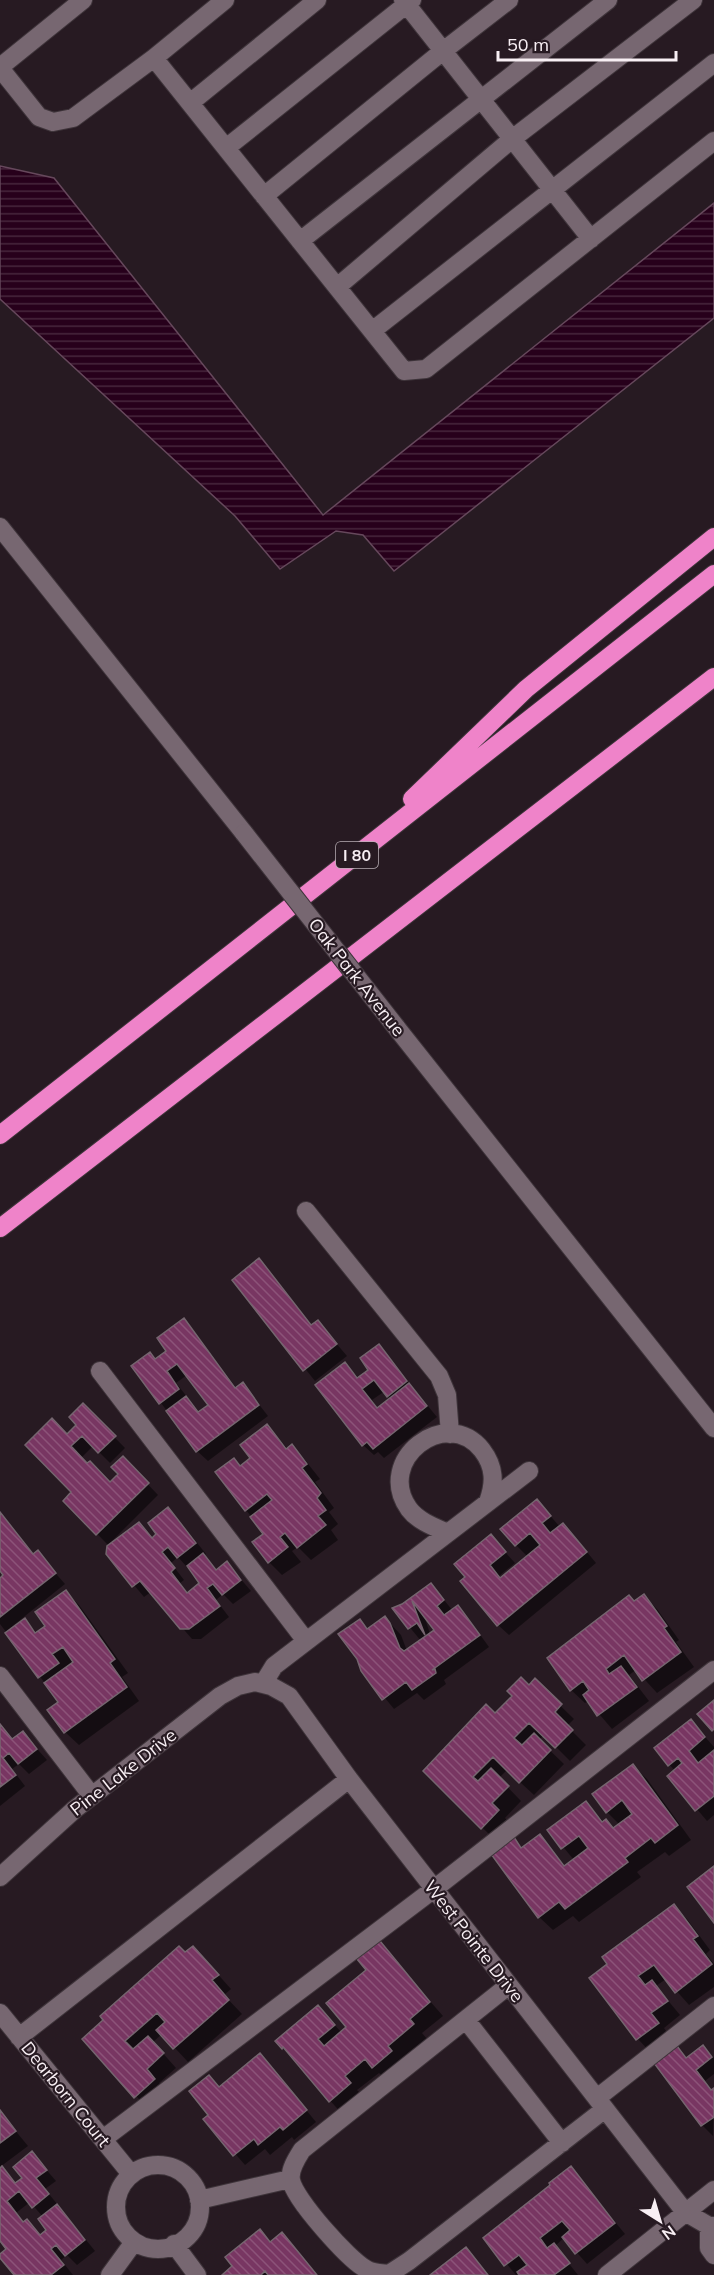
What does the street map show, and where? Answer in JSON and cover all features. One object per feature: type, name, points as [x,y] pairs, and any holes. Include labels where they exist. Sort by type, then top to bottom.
[{"type":"highway","points":[[338,870],[526,688],[714,537]]},
{"type":"highway","name":"I 80","points":[[0,1134],[714,574]]},
{"type":"highway","points":[[0,1228],[714,677]]},
{"type":"street","points":[[82,0],[0,68],[39,117],[53,122],[73,118],[154,58],[225,0]]},
{"type":"street","points":[[190,103],[317,0]]},
{"type":"street","points":[[264,196],[442,51],[509,0]]},
{"type":"street","points":[[300,241],[608,0]]},
{"type":"street","points":[[337,287],[512,139],[693,0]]},
{"type":"street","points":[[225,148],[407,2],[442,51],[591,239]]},
{"type":"street","points":[[154,58],[404,372],[426,369],[714,141]]},
{"type":"street","points":[[372,331],[714,63]]},
{"type":"street","name":"Oak Park Avenue","points":[[0,526],[714,1428]]},
{"type":"street","points":[[306,1211],[439,1376],[447,1395],[450,1434]]},
{"type":"street","points":[[100,1371],[306,1641]]},
{"type":"street","points":[[448,1533],[421,1520],[402,1496],[400,1481],[402,1466],[410,1452],[421,1442],[435,1436],[450,1434],[465,1437],[478,1446],[488,1458],[493,1472],[493,1488],[488,1502]]},
{"type":"street","points":[[259,1683],[274,1666],[529,1471]]},
{"type":"street","points":[[103,2139],[434,1889],[714,1670]]},
{"type":"street","points":[[0,1676],[92,1796]]},
{"type":"street","name":"West Pointe Drive","points":[[259,1683],[290,1696],[349,1779],[685,2212],[711,2226]]},
{"type":"street","name":"Pine Lake Drive","points":[[0,1877],[92,1796],[220,1696],[238,1686],[259,1683]]},
{"type":"street","points":[[19,2037],[349,1779]]},
{"type":"street","points":[[509,1985],[302,2150],[294,2165],[290,2179],[301,2201],[355,2262],[368,2271],[389,2274],[409,2261],[562,2143],[601,2104],[714,2006]]},
{"type":"street","name":"Dearborn Court","points":[[0,2013],[131,2174]]},
{"type":"street","points":[[466,2020],[562,2143]]},
{"type":"street","points":[[154,2165],[178,2170],[195,2188],[199,2200],[196,2224],[189,2234],[174,2244],[158,2249],[134,2242],[118,2222],[116,2209],[120,2190],[131,2174],[142,2168],[154,2165]]},
{"type":"street","points":[[199,2200],[290,2179]]},
{"type":"street","points":[[607,2275],[714,2190]]},
{"type":"street","points":[[711,2226],[709,2248],[714,2255]]},
{"type":"street","points":[[110,2275],[134,2242]]},
{"type":"street","points":[[174,2244],[197,2275]]},
{"type":"shaded area","points":[[0,166],[54,178],[323,515],[714,203],[714,318],[394,571],[363,535],[336,531],[280,569],[235,516],[0,299]]},
{"type":"building","points":[[259,1258],[311,1325],[318,1320],[337,1344],[303,1371],[232,1280]]},
{"type":"building","points":[[184,1318],[235,1388],[243,1382],[259,1405],[196,1452],[166,1411],[186,1396],[198,1412],[208,1405],[177,1364],[167,1371],[179,1389],[159,1404],[131,1366],[150,1352],[155,1359],[166,1351],[157,1338]]},
{"type":"building","points":[[379,1344],[407,1381],[387,1397],[374,1380],[362,1389],[377,1408],[409,1383],[427,1406],[373,1449],[367,1442],[362,1446],[315,1385],[345,1362],[357,1378],[368,1370],[360,1358]]},
{"type":"building","points":[[83,1403],[116,1436],[98,1453],[82,1436],[71,1446],[87,1463],[90,1461],[110,1482],[118,1474],[111,1467],[123,1456],[149,1483],[96,1535],[63,1501],[71,1492],[25,1445],[52,1418],[67,1434],[76,1425],[69,1417]]},
{"type":"building","points":[[267,1424],[286,1449],[292,1444],[307,1464],[302,1468],[321,1493],[317,1498],[326,1510],[318,1516],[326,1525],[297,1548],[285,1533],[280,1537],[288,1547],[268,1563],[252,1542],[263,1534],[250,1517],[272,1500],[267,1494],[245,1511],[215,1472],[234,1458],[240,1466],[250,1458],[240,1445]]},
{"type":"building","points":[[537,1499],[551,1516],[542,1523],[550,1533],[563,1523],[587,1552],[497,1626],[460,1581],[465,1577],[454,1564],[491,1534],[506,1552],[490,1565],[500,1578],[540,1545],[530,1533],[515,1546],[500,1529]]},
{"type":"building","points":[[168,1507],[196,1543],[177,1558],[168,1547],[162,1552],[175,1568],[171,1572],[187,1593],[199,1583],[187,1566],[203,1553],[216,1570],[227,1561],[241,1580],[222,1595],[213,1584],[207,1588],[220,1606],[189,1629],[180,1629],[140,1581],[132,1587],[106,1554],[107,1546],[139,1522],[152,1538],[156,1534],[148,1523]]},
{"type":"building","points":[[0,1512],[33,1554],[38,1550],[56,1573],[0,1617],[0,1578],[3,1575],[0,1571]]},
{"type":"building","points":[[431,1583],[444,1600],[437,1606],[444,1615],[458,1605],[480,1635],[432,1670],[435,1669],[436,1673],[412,1690],[406,1682],[382,1700],[361,1671],[357,1659],[338,1634],[360,1619],[367,1629],[385,1616],[400,1648],[404,1651],[434,1630],[412,1601],[425,1635],[417,1623],[408,1629],[392,1608],[402,1604]]},
{"type":"building","points":[[66,1590],[115,1659],[110,1663],[127,1687],[64,1733],[47,1710],[58,1702],[44,1683],[73,1662],[63,1647],[52,1654],[59,1663],[38,1678],[5,1633],[25,1618],[35,1633],[45,1626],[35,1612]]},
{"type":"building","points":[[644,1594],[667,1626],[664,1628],[681,1652],[642,1681],[624,1655],[606,1669],[609,1674],[621,1666],[637,1687],[597,1716],[583,1695],[589,1690],[583,1681],[570,1691],[547,1658],[629,1595],[634,1601]]},
{"type":"building","points":[[521,1677],[529,1685],[535,1678],[562,1704],[555,1712],[573,1730],[555,1748],[529,1723],[514,1738],[522,1745],[534,1733],[551,1750],[519,1783],[493,1757],[473,1777],[478,1781],[491,1768],[509,1786],[492,1803],[499,1810],[481,1829],[423,1771],[486,1704],[495,1713],[512,1696],[507,1691]]},
{"type":"building","points":[[714,1700],[714,1729],[712,1731],[697,1714]]},
{"type":"building","points":[[691,1719],[705,1737],[689,1751],[698,1763],[714,1750],[714,1796],[695,1811],[667,1776],[682,1763],[678,1758],[668,1766],[654,1748]]},
{"type":"building","points":[[0,1724],[12,1739],[23,1731],[37,1749],[18,1764],[9,1753],[3,1758],[16,1775],[0,1787]]},
{"type":"building","points":[[633,1764],[678,1825],[655,1843],[651,1838],[625,1858],[628,1862],[565,1909],[559,1902],[538,1918],[491,1854],[514,1837],[521,1848],[540,1834],[564,1866],[588,1848],[579,1836],[561,1849],[547,1830],[586,1801],[602,1822],[606,1819],[613,1828],[632,1814],[622,1800],[606,1813],[592,1794]]},
{"type":"building","points":[[714,1866],[714,1923],[687,1887]]},
{"type":"building","points":[[674,1904],[698,1936],[693,1939],[712,1964],[675,1993],[654,1965],[638,1976],[645,1985],[652,1980],[668,2001],[651,2013],[659,2023],[636,2040],[589,1978],[607,1964],[602,1957]]},
{"type":"building","points":[[380,1941],[430,2002],[410,2019],[414,2024],[388,2046],[392,2051],[372,2068],[365,2059],[345,2076],[351,2083],[329,2102],[283,2047],[282,2049],[275,2041],[318,2005],[335,2025],[318,2039],[324,2046],[346,2027],[326,2003],[366,1970],[357,1959]]},
{"type":"building","points":[[179,1946],[185,1952],[193,1946],[219,1975],[212,1980],[229,2000],[173,2049],[156,2030],[165,2022],[157,2013],[125,2041],[133,2049],[148,2036],[164,2053],[147,2069],[155,2079],[134,2098],[82,2039],[103,2020],[100,2016]]},
{"type":"building","points":[[703,2045],[712,2057],[696,2070],[711,2090],[714,2088],[714,2117],[701,2126],[654,2063],[677,2046],[686,2058]]},
{"type":"building","points":[[260,2053],[307,2110],[283,2130],[280,2127],[258,2145],[254,2139],[233,2156],[203,2119],[208,2115],[189,2091],[209,2075],[219,2087]]},
{"type":"building","points":[[0,2110],[16,2131],[0,2143]]},
{"type":"building","points":[[32,2151],[47,2170],[36,2178],[49,2194],[32,2208],[19,2191],[7,2201],[23,2222],[27,2219],[40,2235],[46,2230],[38,2219],[57,2204],[85,2240],[65,2256],[56,2245],[51,2249],[64,2265],[51,2275],[14,2275],[0,2258],[0,2254],[6,2249],[0,2241],[0,2168],[2,2166],[15,2183],[22,2178],[13,2167]]},
{"type":"building","points":[[571,2166],[615,2223],[575,2254],[562,2237],[570,2230],[562,2221],[540,2238],[547,2248],[554,2243],[570,2263],[554,2275],[519,2275],[517,2272],[527,2265],[519,2255],[504,2266],[483,2238]]},
{"type":"building","points":[[260,2229],[270,2242],[282,2232],[317,2275],[268,2275],[265,2271],[261,2275],[222,2275],[232,2266],[225,2257]]},
{"type":"building","points":[[466,2247],[488,2275],[430,2275]]}]
